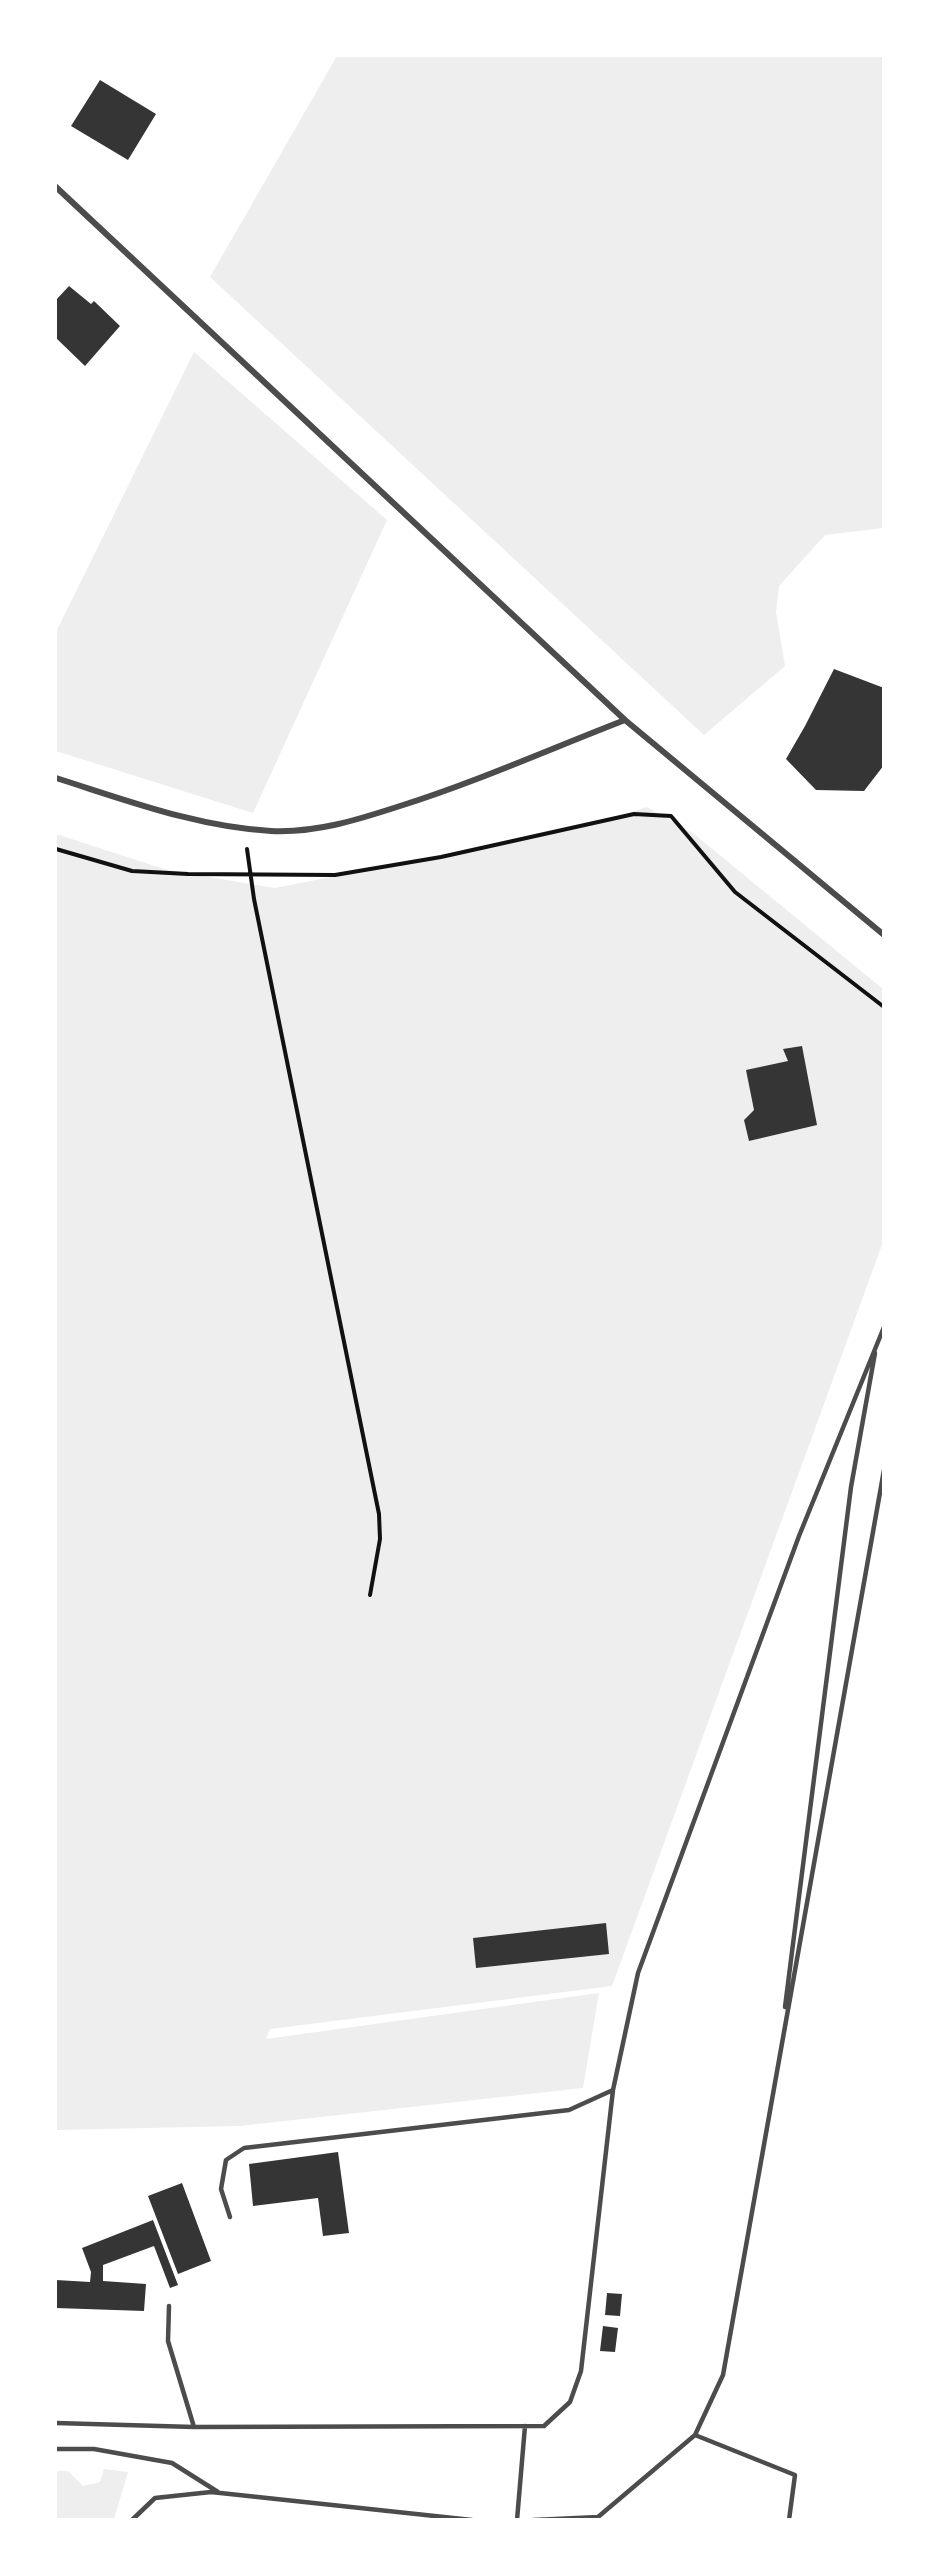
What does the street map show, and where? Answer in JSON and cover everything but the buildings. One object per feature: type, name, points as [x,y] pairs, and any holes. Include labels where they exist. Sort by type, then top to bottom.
[{"type":"street","points":[[56,187],[625,720],[884,935]]},
{"type":"street","points":[[56,778],[213,825],[307,831],[344,824],[437,794],[625,720]]},
{"type":"lane","points":[[56,2423],[194,2427],[544,2426],[570,2403],[581,2371],[613,2090],[638,1973],[799,1536],[884,1327]]},
{"type":"lane","points":[[778,2063],[851,1487],[877,1344]]},
{"type":"lane","points":[[533,2520],[598,2517],[695,2435],[723,2375],[884,1470]]},
{"type":"lane","points":[[230,2217],[221,2190],[226,2160],[244,2148],[569,2110],[613,2090]]},
{"type":"lane","points":[[169,2306],[168,2341],[194,2427]]},
{"type":"lane","points":[[517,2520],[525,2426]]},
{"type":"lane","points":[[695,2435],[795,2475],[789,2520]]},
{"type":"lane","points":[[56,2449],[94,2448],[172,2463],[220,2493]]},
{"type":"lane","points":[[132,2520],[155,2498],[220,2493],[472,2520]]},
{"type":"path","points":[[56,849],[132,871],[335,875],[441,857],[634,814],[671,816],[735,892],[884,1007]]},
{"type":"path","points":[[243,828],[250,874],[379,1514],[378,1558],[370,1595]]},
{"type":"shaded area","points":[[337,56],[883,56],[883,528],[825,535],[779,586],[776,612],[785,666],[704,735],[210,277]]},
{"type":"shaded area","points":[[194,352],[387,520],[253,813],[56,751],[56,632]]},
{"type":"shaded area","points":[[647,807],[694,834],[883,989],[883,1242],[612,1986],[270,2029],[266,2039],[599,1993],[583,2088],[239,2126],[56,2130],[56,834],[167,870],[275,888],[585,827]]},
{"type":"shaded area","points":[[104,2469],[128,2472],[114,2519],[56,2519],[56,2471],[68,2471],[83,2486],[100,2482]]}]
